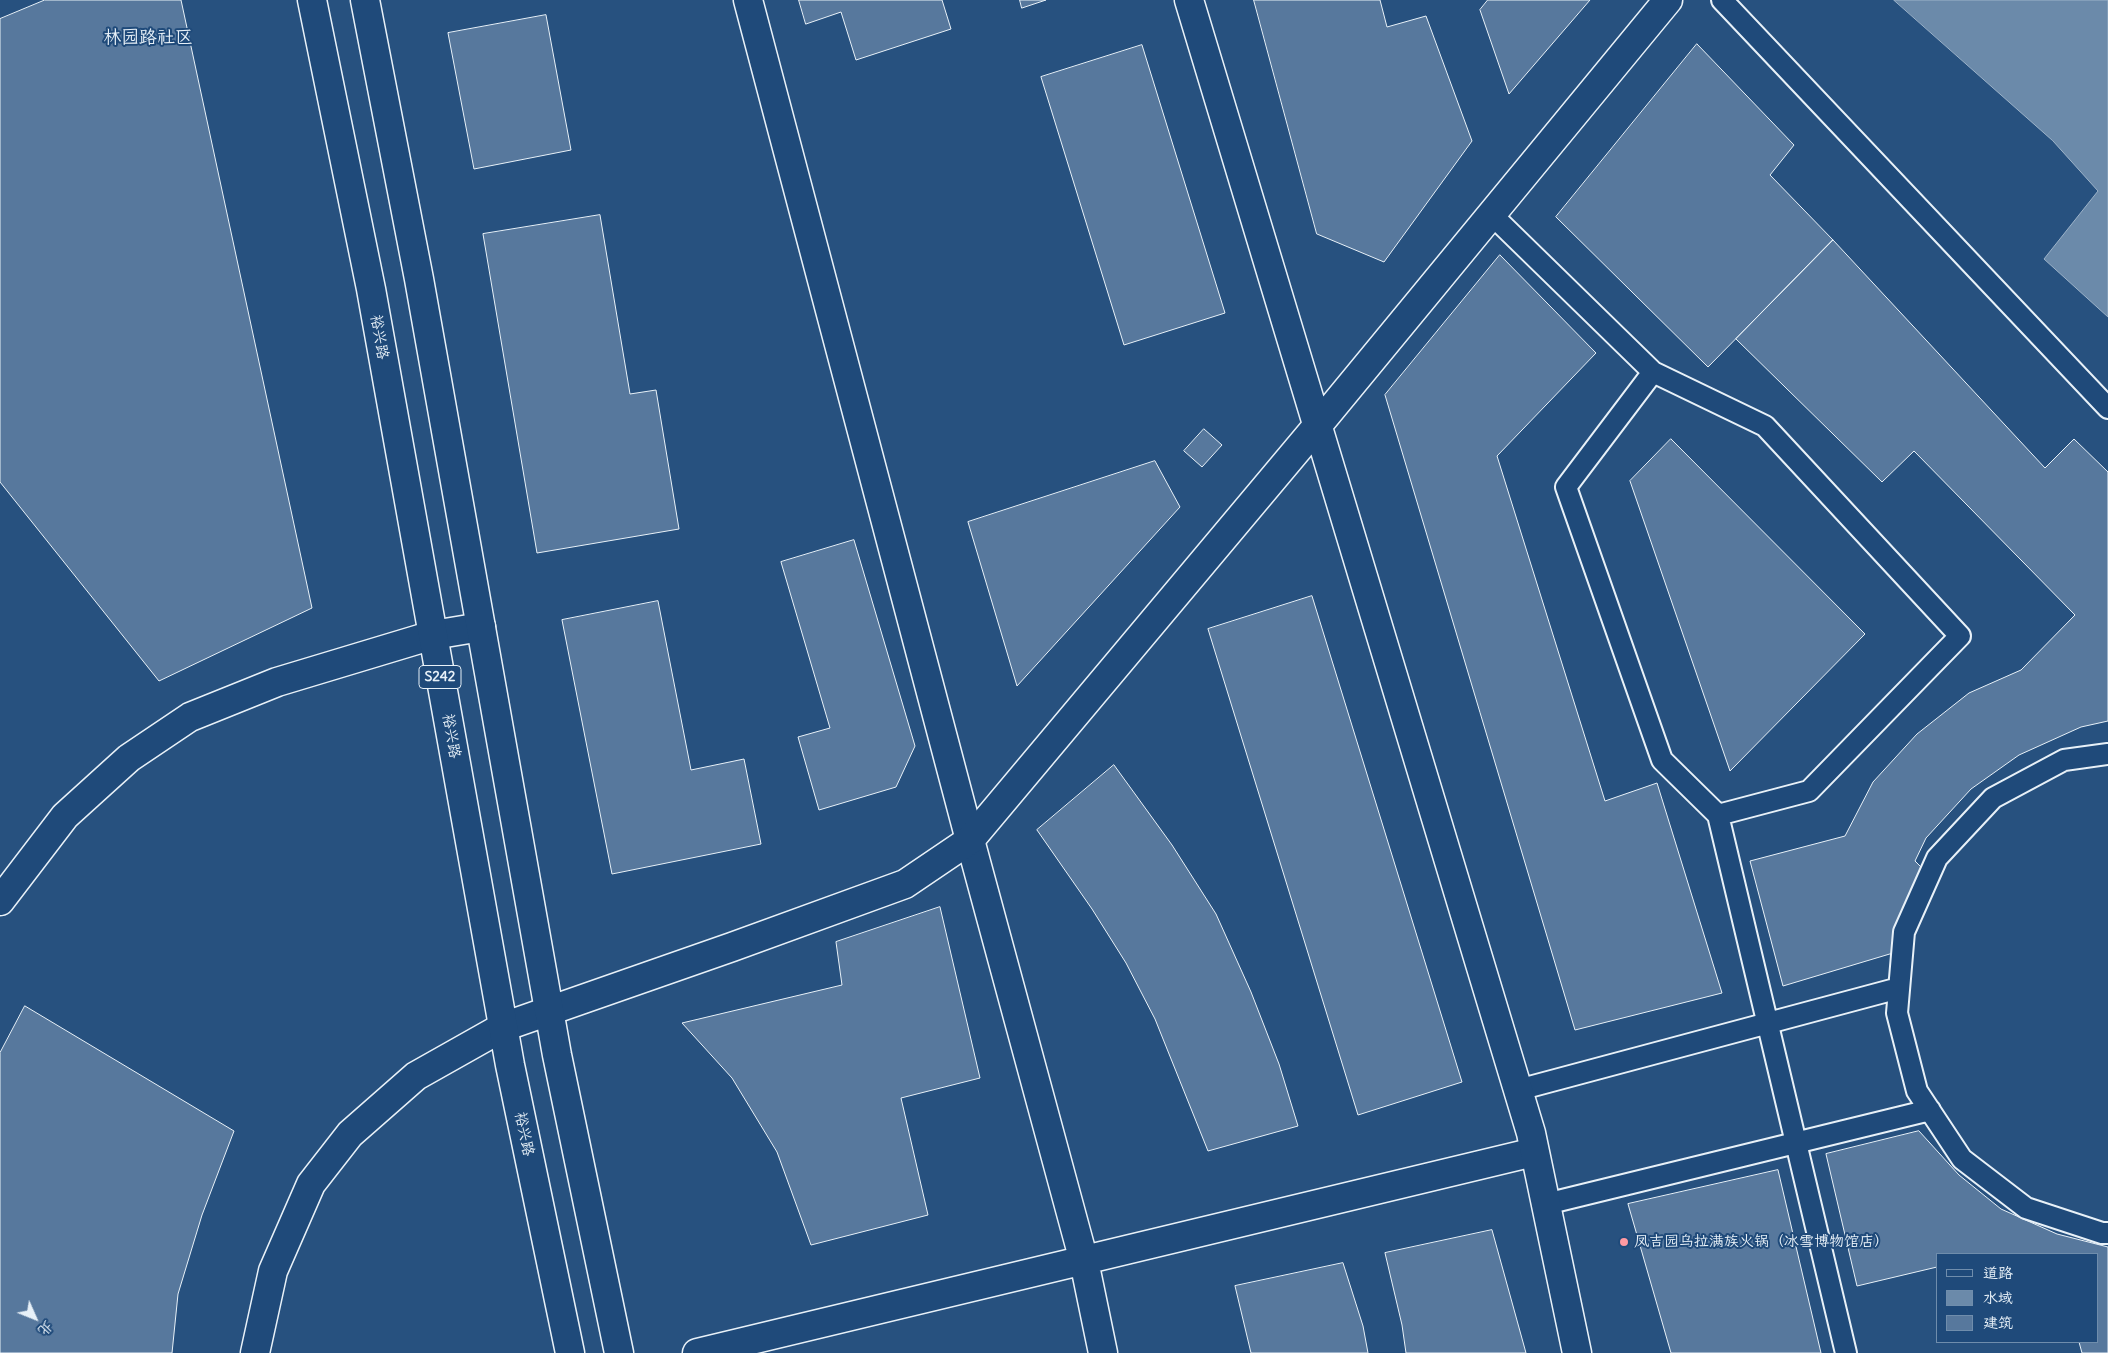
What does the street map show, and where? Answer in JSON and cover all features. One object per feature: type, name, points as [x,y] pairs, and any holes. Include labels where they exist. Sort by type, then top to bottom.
[{"type":"street","name":"裕兴路","points":[[312,0],[371,289],[503,1028],[570,1353]]},
{"type":"street","points":[[365,0],[419,279],[550,1012],[619,1353]]},
{"type":"street","points":[[748,0],[970,840],[1084,1261],[1103,1353]]},
{"type":"street","points":[[1190,0],[1531,1133],[1577,1353]]},
{"type":"street","points":[[255,1353],[272,1271],[312,1184],[350,1134],[416,1076],[503,1028],[905,884],[970,840],[1318,425],[1668,0]]},
{"type":"street","points":[[0,901],[65,816],[129,758],[190,717],[277,682],[433,635],[481,627]]},
{"type":"street","points":[[697,1353],[1534,1152]]},
{"type":"lane","points":[[1722,0],[2108,408]]},
{"type":"lane","points":[[1491,214],[1652,372],[1765,426],[1960,636],[1809,791],[1718,814]]},
{"type":"lane","points":[[1652,372],[1566,487],[1662,760],[1718,814],[1846,1353]]},
{"type":"lane","points":[[2108,754],[2064,760],[1993,798],[1937,858],[1904,932],[1897,1013],[1917,1091],[1962,1159],[2026,1208],[2102,1233],[2108,1233]]},
{"type":"lane","points":[[1518,1090],[1899,988]]},
{"type":"lane","points":[[1546,1204],[1930,1110]]},
{"type":"water","points":[[1894,0],[2108,0],[2108,317],[2044,259],[2098,191],[2053,141]]},
{"type":"building","points":[[45,0],[181,0],[312,608],[159,681],[0,482],[0,19]]},
{"type":"building","points":[[799,0],[942,0],[951,29],[856,60],[841,12],[806,24]]},
{"type":"building","points":[[1020,0],[1046,0],[1022,8]]},
{"type":"building","points":[[1254,0],[1380,0],[1387,27],[1426,16],[1472,141],[1384,262],[1317,234]]},
{"type":"building","points":[[1488,0],[1590,0],[1509,94],[1480,10]]},
{"type":"building","points":[[546,15],[571,150],[474,169],[448,33]]},
{"type":"building","points":[[1697,44],[1794,145],[1770,175],[1833,240],[1708,367],[1556,217]]},
{"type":"building","points":[[1142,45],[1225,313],[1124,345],[1041,77]]},
{"type":"building","points":[[600,215],[630,394],[656,390],[679,529],[537,553],[483,234]]},
{"type":"building","points":[[1833,240],[2045,468],[2074,439],[2108,472],[2108,721],[2081,727],[2019,755],[1971,789],[1926,838],[1915,861],[1925,871],[1893,953],[1783,986],[1750,861],[1845,836],[1873,782],[1917,734],[1969,693],[2021,670],[2075,615],[1914,451],[1882,482],[1736,339]]},
{"type":"building","points":[[1500,255],[1596,353],[1497,456],[1605,801],[1657,783],[1722,993],[1575,1030],[1385,395]]},
{"type":"building","points":[[1204,429],[1222,445],[1202,467],[1184,451]]},
{"type":"building","points":[[1671,439],[1865,634],[1730,771],[1630,481]]},
{"type":"building","points":[[1155,461],[1180,507],[1017,686],[968,522]]},
{"type":"building","points":[[854,540],[915,746],[896,787],[819,810],[798,737],[830,728],[781,562]]},
{"type":"building","points":[[1312,596],[1462,1082],[1358,1115],[1208,629]]},
{"type":"building","points":[[658,601],[691,770],[744,759],[761,844],[612,874],[562,620]]},
{"type":"building","points":[[1114,765],[1172,845],[1216,914],[1251,992],[1279,1064],[1298,1126],[1208,1151],[1155,1019],[1126,963],[1092,909],[1037,830]]},
{"type":"building","points":[[940,907],[980,1078],[901,1098],[928,1215],[811,1245],[777,1152],[732,1078],[682,1023],[842,985],[836,942]]},
{"type":"building","points":[[25,1006],[234,1131],[202,1215],[178,1294],[172,1353],[0,1353],[0,1053]]},
{"type":"building","points":[[1919,1131],[1959,1175],[2001,1209],[2057,1234],[2108,1247],[2108,1353],[2082,1353],[2079,1343],[2098,1343],[2098,1253],[1936,1253],[1936,1267],[1857,1286],[1826,1154]]},
{"type":"building","points":[[1778,1170],[1821,1353],[1671,1353],[1628,1204]]},
{"type":"building","points":[[1492,1230],[1526,1353],[1406,1353],[1402,1325],[1385,1253]]},
{"type":"building","points":[[1343,1263],[1363,1326],[1368,1353],[1251,1353],[1235,1286]]},
{"type":"place","name":"凤吉园乌拉满族火锅（冰雪博物馆店）","points":[[1624,1242]]},
{"type":"district","name":"林园路社区","points":[[148,38]]}]
